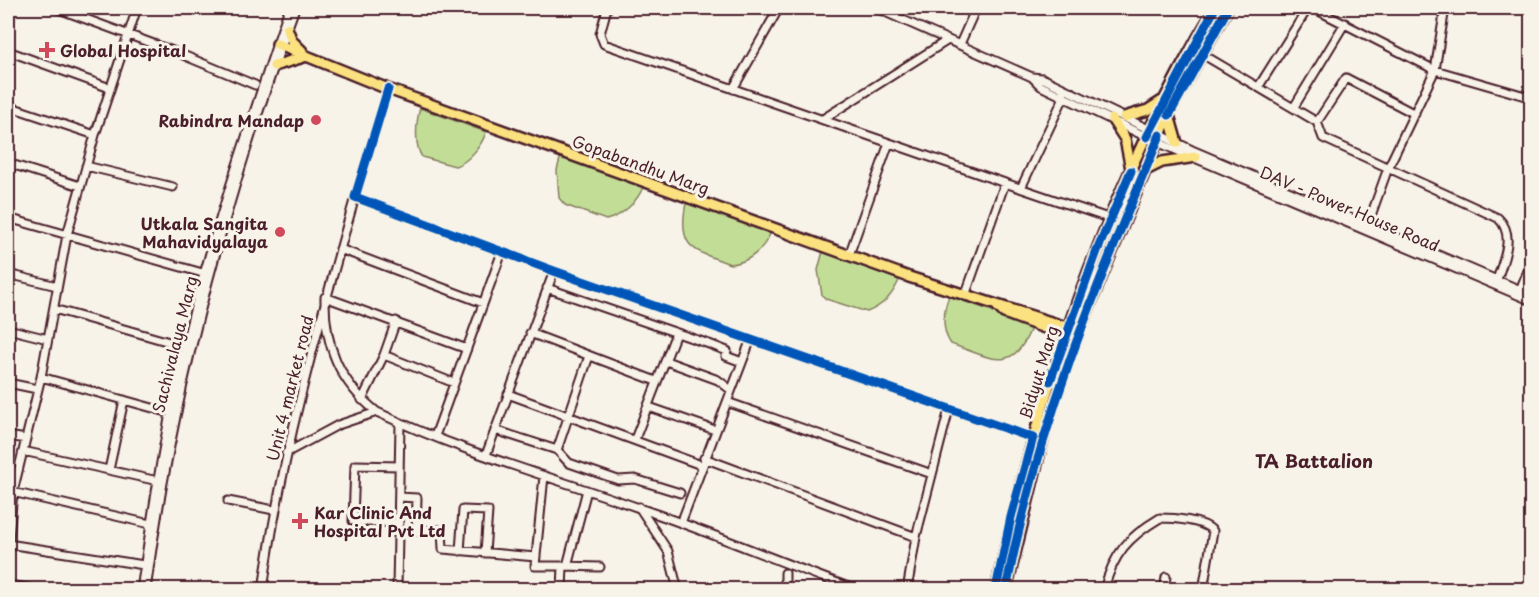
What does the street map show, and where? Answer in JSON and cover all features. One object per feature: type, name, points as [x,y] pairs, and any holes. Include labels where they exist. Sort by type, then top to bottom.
[{"type":"main road","name":"Bidyut Marg","points":[[996,590],[1011,517],[1066,331],[1110,219],[1148,133],[1215,8]]},
{"type":"main road","name":"Bidyut Marg","points":[[1006,590],[1047,423],[1078,335],[1169,115],[1228,8]]},
{"type":"main road","points":[[274,66],[307,56],[292,41],[288,28]]},
{"type":"main road","name":"Gopabandhu Marg","points":[[279,45],[388,89],[965,296],[1007,307],[1078,335]]},
{"type":"main road","points":[[1124,117],[1148,110],[1165,99]]},
{"type":"main road","points":[[1169,115],[1177,143]]},
{"type":"main road","points":[[1112,118],[1128,147],[1131,171]]},
{"type":"main road","points":[[1144,171],[1162,162],[1196,157]]},
{"type":"main road","points":[[1011,517],[1023,520]]},
{"type":"street","points":[[56,8],[178,53],[255,85]]},
{"type":"street","points":[[8,550],[10,491],[23,451],[42,376],[67,235],[95,135],[137,8]]},
{"type":"street","name":"Sachivalaya Marg","points":[[146,590],[173,414],[234,186],[274,66],[289,8]]},
{"type":"street","name":"Sachivalaya Marg","points":[[141,590],[158,481],[187,347],[228,186],[279,45],[295,8]]},
{"type":"street","points":[[607,8],[600,34],[604,44],[1110,219]]},
{"type":"street","points":[[733,89],[779,8]]},
{"type":"street","points":[[876,8],[1032,77],[1041,86],[1065,93],[1124,117],[1159,139]]},
{"type":"street","points":[[960,44],[976,8]]},
{"type":"street","points":[[1259,86],[1310,8],[1345,23],[1435,70],[1532,98]]},
{"type":"street","points":[[1368,224],[1388,168],[1435,70],[1445,8]]},
{"type":"street","points":[[1294,108],[1345,23]]},
{"type":"street","points":[[823,119],[948,40]]},
{"type":"street","points":[[8,51],[110,88]]},
{"type":"street","points":[[1202,54],[1317,122],[1323,138],[1498,218],[1507,231],[1507,250],[1497,280]]},
{"type":"street","points":[[1317,122],[1346,78],[1415,114]]},
{"type":"street","name":"Unit 4 market road","points":[[263,590],[274,510],[286,453],[325,297],[388,89]]},
{"type":"street","points":[[1065,93],[1112,118],[1148,133]]},
{"type":"street","points":[[1021,188],[1065,93]]},
{"type":"street","points":[[8,106],[95,135]]},
{"type":"street","name":"DAV - Power House Road","points":[[1159,139],[1177,143],[1532,295]]},
{"type":"street","name":"DAV - Power House Road","points":[[1159,139],[1532,302]]},
{"type":"street","points":[[849,255],[889,143]]},
{"type":"street","points":[[8,163],[80,186]]},
{"type":"street","points":[[86,166],[173,186]]},
{"type":"street","points":[[965,296],[1005,183]]},
{"type":"street","points":[[355,197],[554,271],[1033,438]]},
{"type":"street","points":[[8,218],[206,274]]},
{"type":"street","points":[[340,249],[483,303]]},
{"type":"street","points":[[435,436],[502,252]]},
{"type":"street","points":[[1520,290],[1532,260]]},
{"type":"street","points":[[486,455],[554,271]]},
{"type":"street","points":[[8,274],[57,286]]},
{"type":"street","points":[[548,288],[727,351],[726,356],[742,362]]},
{"type":"street","points":[[467,349],[396,321],[325,297],[327,338],[341,371],[362,400],[377,412],[486,455],[639,507],[785,565],[857,590]]},
{"type":"street","points":[[54,309],[187,347]]},
{"type":"street","points":[[362,400],[384,355],[396,321]]},
{"type":"street","points":[[8,329],[48,339]]},
{"type":"street","points":[[530,333],[656,381]]},
{"type":"street","points":[[635,439],[676,333]]},
{"type":"street","points":[[681,523],[751,339]]},
{"type":"street","points":[[384,355],[454,383]]},
{"type":"street","points":[[557,450],[590,356]]},
{"type":"street","points":[[666,362],[718,380],[731,390]]},
{"type":"street","points":[[42,376],[173,414]]},
{"type":"street","points":[[8,383],[37,390]]},
{"type":"street","points":[[508,394],[568,417],[916,537]]},
{"type":"street","points":[[109,470],[124,400]]},
{"type":"street","points":[[727,402],[932,474]]},
{"type":"street","points":[[649,407],[715,430]]},
{"type":"street","points":[[907,590],[916,537],[949,409]]},
{"type":"street","points":[[286,453],[330,429],[377,412]]},
{"type":"street","points":[[397,590],[400,423]]},
{"type":"street","points":[[495,430],[557,450],[569,463],[618,480],[635,479],[680,493]]},
{"type":"street","points":[[8,436],[26,440]]},
{"type":"street","points":[[23,451],[158,481]]},
{"type":"street","points":[[399,466],[355,465],[353,521],[399,523]]},
{"type":"street","points":[[544,476],[535,566],[600,567]]},
{"type":"street","points":[[562,590],[565,566],[587,490]]},
{"type":"street","points":[[10,491],[150,524]]},
{"type":"street","points":[[399,497],[417,498],[416,531],[442,530],[443,549],[536,557]]},
{"type":"street","points":[[228,501],[274,510]]},
{"type":"street","points":[[639,507],[668,551],[678,590]]},
{"type":"street","points":[[460,551],[463,510],[488,511],[485,553]]},
{"type":"street","points":[[1104,590],[1110,567],[1117,554],[1160,518],[1195,523],[1210,527],[1213,531],[1203,590]]},
{"type":"street","points":[[8,544],[144,566]]},
{"type":"street","points":[[785,573],[785,590]]},
{"type":"street","points":[[1164,590],[1166,578]]},
{"type":"street","points":[[8,585],[40,590]]},
{"type":"green space","points":[[420,108],[486,132],[484,137],[470,157],[455,166],[422,157],[416,133]]},
{"type":"green space","points":[[561,155],[644,185],[638,197],[629,207],[606,220],[565,205],[559,198],[557,170]]},
{"type":"green space","points":[[686,203],[771,232],[764,244],[750,258],[730,264],[697,251],[691,246],[684,230]]},
{"type":"green space","points":[[823,251],[900,278],[887,299],[867,312],[826,299],[822,295],[818,270]]},
{"type":"green space","points":[[949,296],[1032,325],[1025,341],[1018,351],[1009,357],[1000,359],[990,358],[951,344],[944,320]]},
{"type":"cycle path","points":[[1147,137],[1215,8]]},
{"type":"cycle path","points":[[1169,115],[1228,8]]},
{"type":"cycle path","points":[[388,89],[355,197],[554,271],[1033,438]]},
{"type":"cycle path","points":[[1006,590],[1019,531],[1051,415],[1091,302],[1160,135]]},
{"type":"cycle path","points":[[1050,381],[1097,251],[1131,171]]},
{"type":"cycle path","points":[[997,584],[1011,517],[1032,441]]},
{"type":"place","name":"Global Hospital","points":[[47,50]]},
{"type":"place","name":"Rabindra Mandap","points":[[316,120]]},
{"type":"place","name":"Utkala Sangita Mahavidyalaya","points":[[280,232]]},
{"type":"place","name":"Kar Clinic And Hospital Pvt Ltd","points":[[300,521]]},
{"type":"district","name":"TA Battalion","points":[[1314,460]]}]
